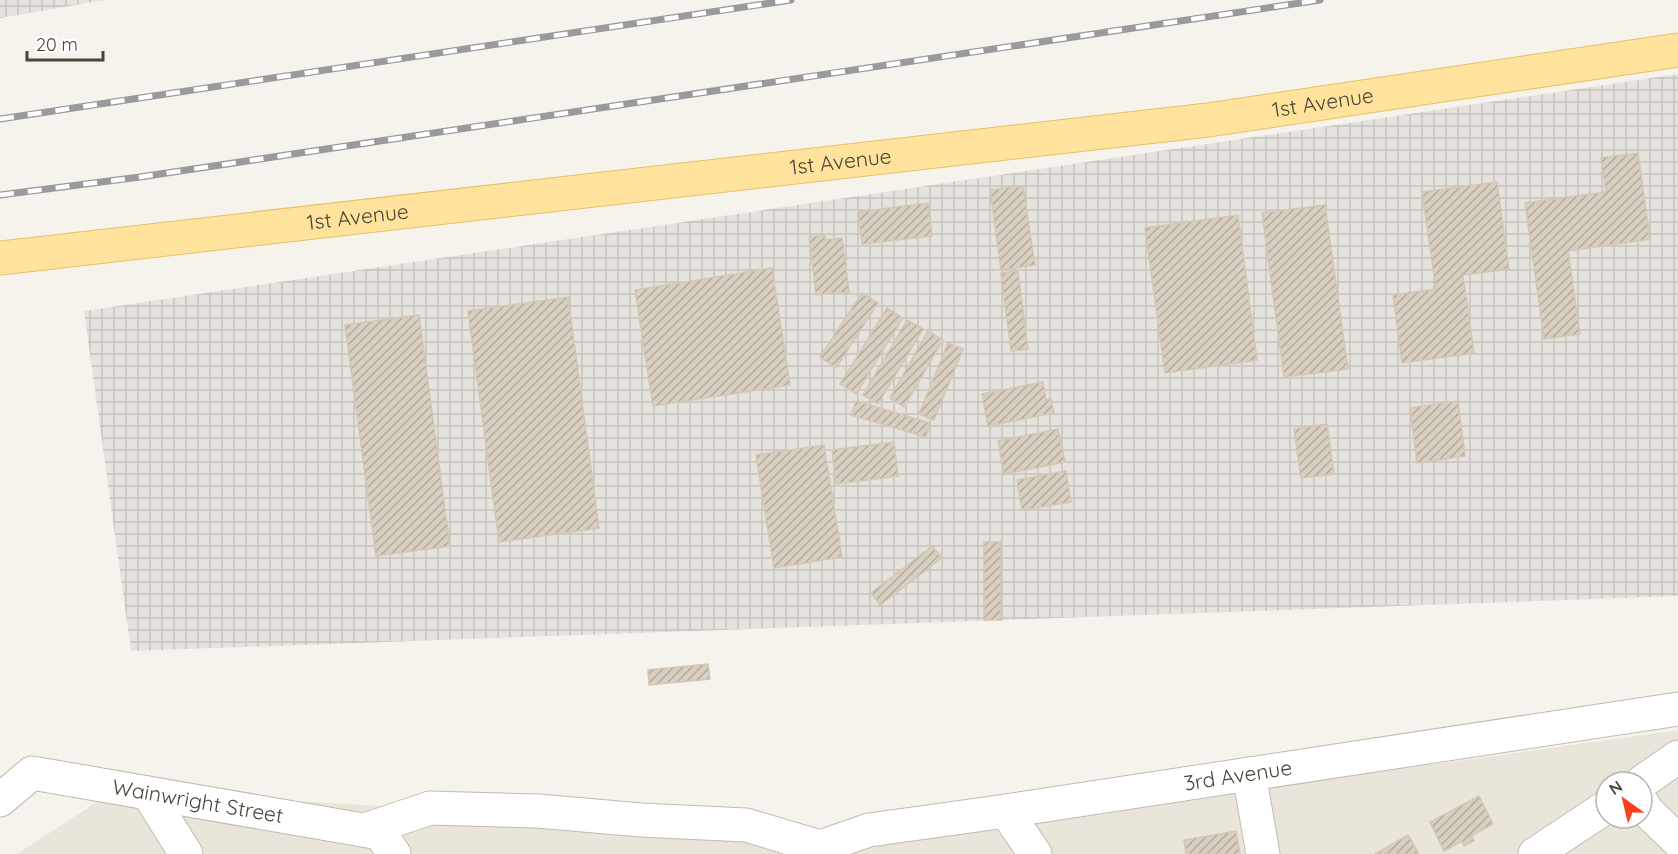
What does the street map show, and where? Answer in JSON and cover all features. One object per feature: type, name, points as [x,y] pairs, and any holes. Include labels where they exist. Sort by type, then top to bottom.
[{"type":"main road","name":"1st Avenue","points":[[0,258],[1208,120],[1678,50]]},
{"type":"street","name":"3rd Avenue","points":[[815,852],[869,830],[1678,709]]},
{"type":"street","points":[[1654,774],[1678,757]]},
{"type":"street","name":"Wainwright Street","points":[[0,800],[32,773],[380,833],[394,854]]},
{"type":"street","points":[[1249,774],[1263,854]]},
{"type":"street","points":[[148,793],[186,854]]},
{"type":"street","points":[[365,830],[430,808],[526,811],[746,825],[815,852]]},
{"type":"street","points":[[1006,811],[1035,854]]},
{"type":"street","points":[[1535,854],[1594,815]]},
{"type":"street","points":[[1654,818],[1678,841]]},
{"type":"shaded area","points":[[0,0],[105,0],[0,18]]},
{"type":"shaded area","points":[[1678,74],[1678,596],[131,651],[84,311]]},
{"type":"shaded area","points":[[1678,730],[1678,854],[17,854],[114,791],[365,805],[826,850]]},
{"type":"building","points":[[1638,153],[1650,239],[1568,251],[1580,334],[1544,339],[1525,203],[1606,192],[1601,158]]},
{"type":"building","points":[[1497,182],[1509,269],[1463,275],[1474,353],[1402,363],[1393,295],[1436,289],[1422,192]]},
{"type":"building","points":[[1023,186],[1035,265],[1001,270],[990,190]]},
{"type":"building","points":[[928,203],[932,236],[862,244],[858,212]]},
{"type":"building","points":[[1325,205],[1348,369],[1284,377],[1262,213]]},
{"type":"building","points":[[1238,215],[1257,360],[1165,373],[1145,228]]},
{"type":"building","points":[[825,235],[825,240],[842,238],[849,292],[816,295],[809,237]]},
{"type":"building","points":[[772,268],[790,385],[653,406],[635,290]]},
{"type":"building","points":[[1018,271],[1028,349],[1011,351],[1001,273]]},
{"type":"building","points":[[862,293],[878,303],[836,368],[820,357]]},
{"type":"building","points":[[568,297],[599,528],[499,542],[468,311]]},
{"type":"building","points":[[887,308],[903,318],[856,394],[840,384]]},
{"type":"building","points":[[419,315],[450,546],[376,556],[345,325]]},
{"type":"building","points":[[907,320],[923,329],[878,404],[863,395]]},
{"type":"building","points":[[928,331],[943,340],[904,407],[890,398]]},
{"type":"building","points":[[948,343],[963,349],[934,420],[919,414]]},
{"type":"building","points":[[1043,382],[1046,400],[1051,399],[1054,413],[988,426],[982,394]]},
{"type":"building","points":[[856,401],[930,423],[926,437],[851,415]]},
{"type":"building","points":[[1458,401],[1465,456],[1417,463],[1410,408]]},
{"type":"building","points":[[1327,424],[1334,474],[1301,478],[1294,429]]},
{"type":"building","points":[[1058,429],[1065,462],[1004,474],[998,441]]},
{"type":"building","points":[[894,442],[898,476],[836,484],[832,450]]},
{"type":"building","points":[[824,445],[842,557],[774,568],[756,455]]},
{"type":"building","points":[[1066,471],[1071,502],[1022,510],[1017,480]]},
{"type":"building","points":[[984,542],[1001,542],[1001,620],[984,620]]},
{"type":"building","points":[[932,546],[942,558],[880,605],[871,593]]},
{"type":"building","points":[[708,664],[710,679],[649,685],[648,670]]},
{"type":"building","points":[[1479,796],[1493,824],[1471,836],[1474,841],[1464,846],[1462,841],[1444,851],[1430,822]]},
{"type":"building","points":[[1236,831],[1240,854],[1186,854],[1184,840]]},
{"type":"building","points":[[1408,835],[1419,854],[1375,854]]},
{"type":"railway","points":[[0,119],[791,0]]},
{"type":"railway","points":[[0,195],[140,177],[1320,0]]}]
